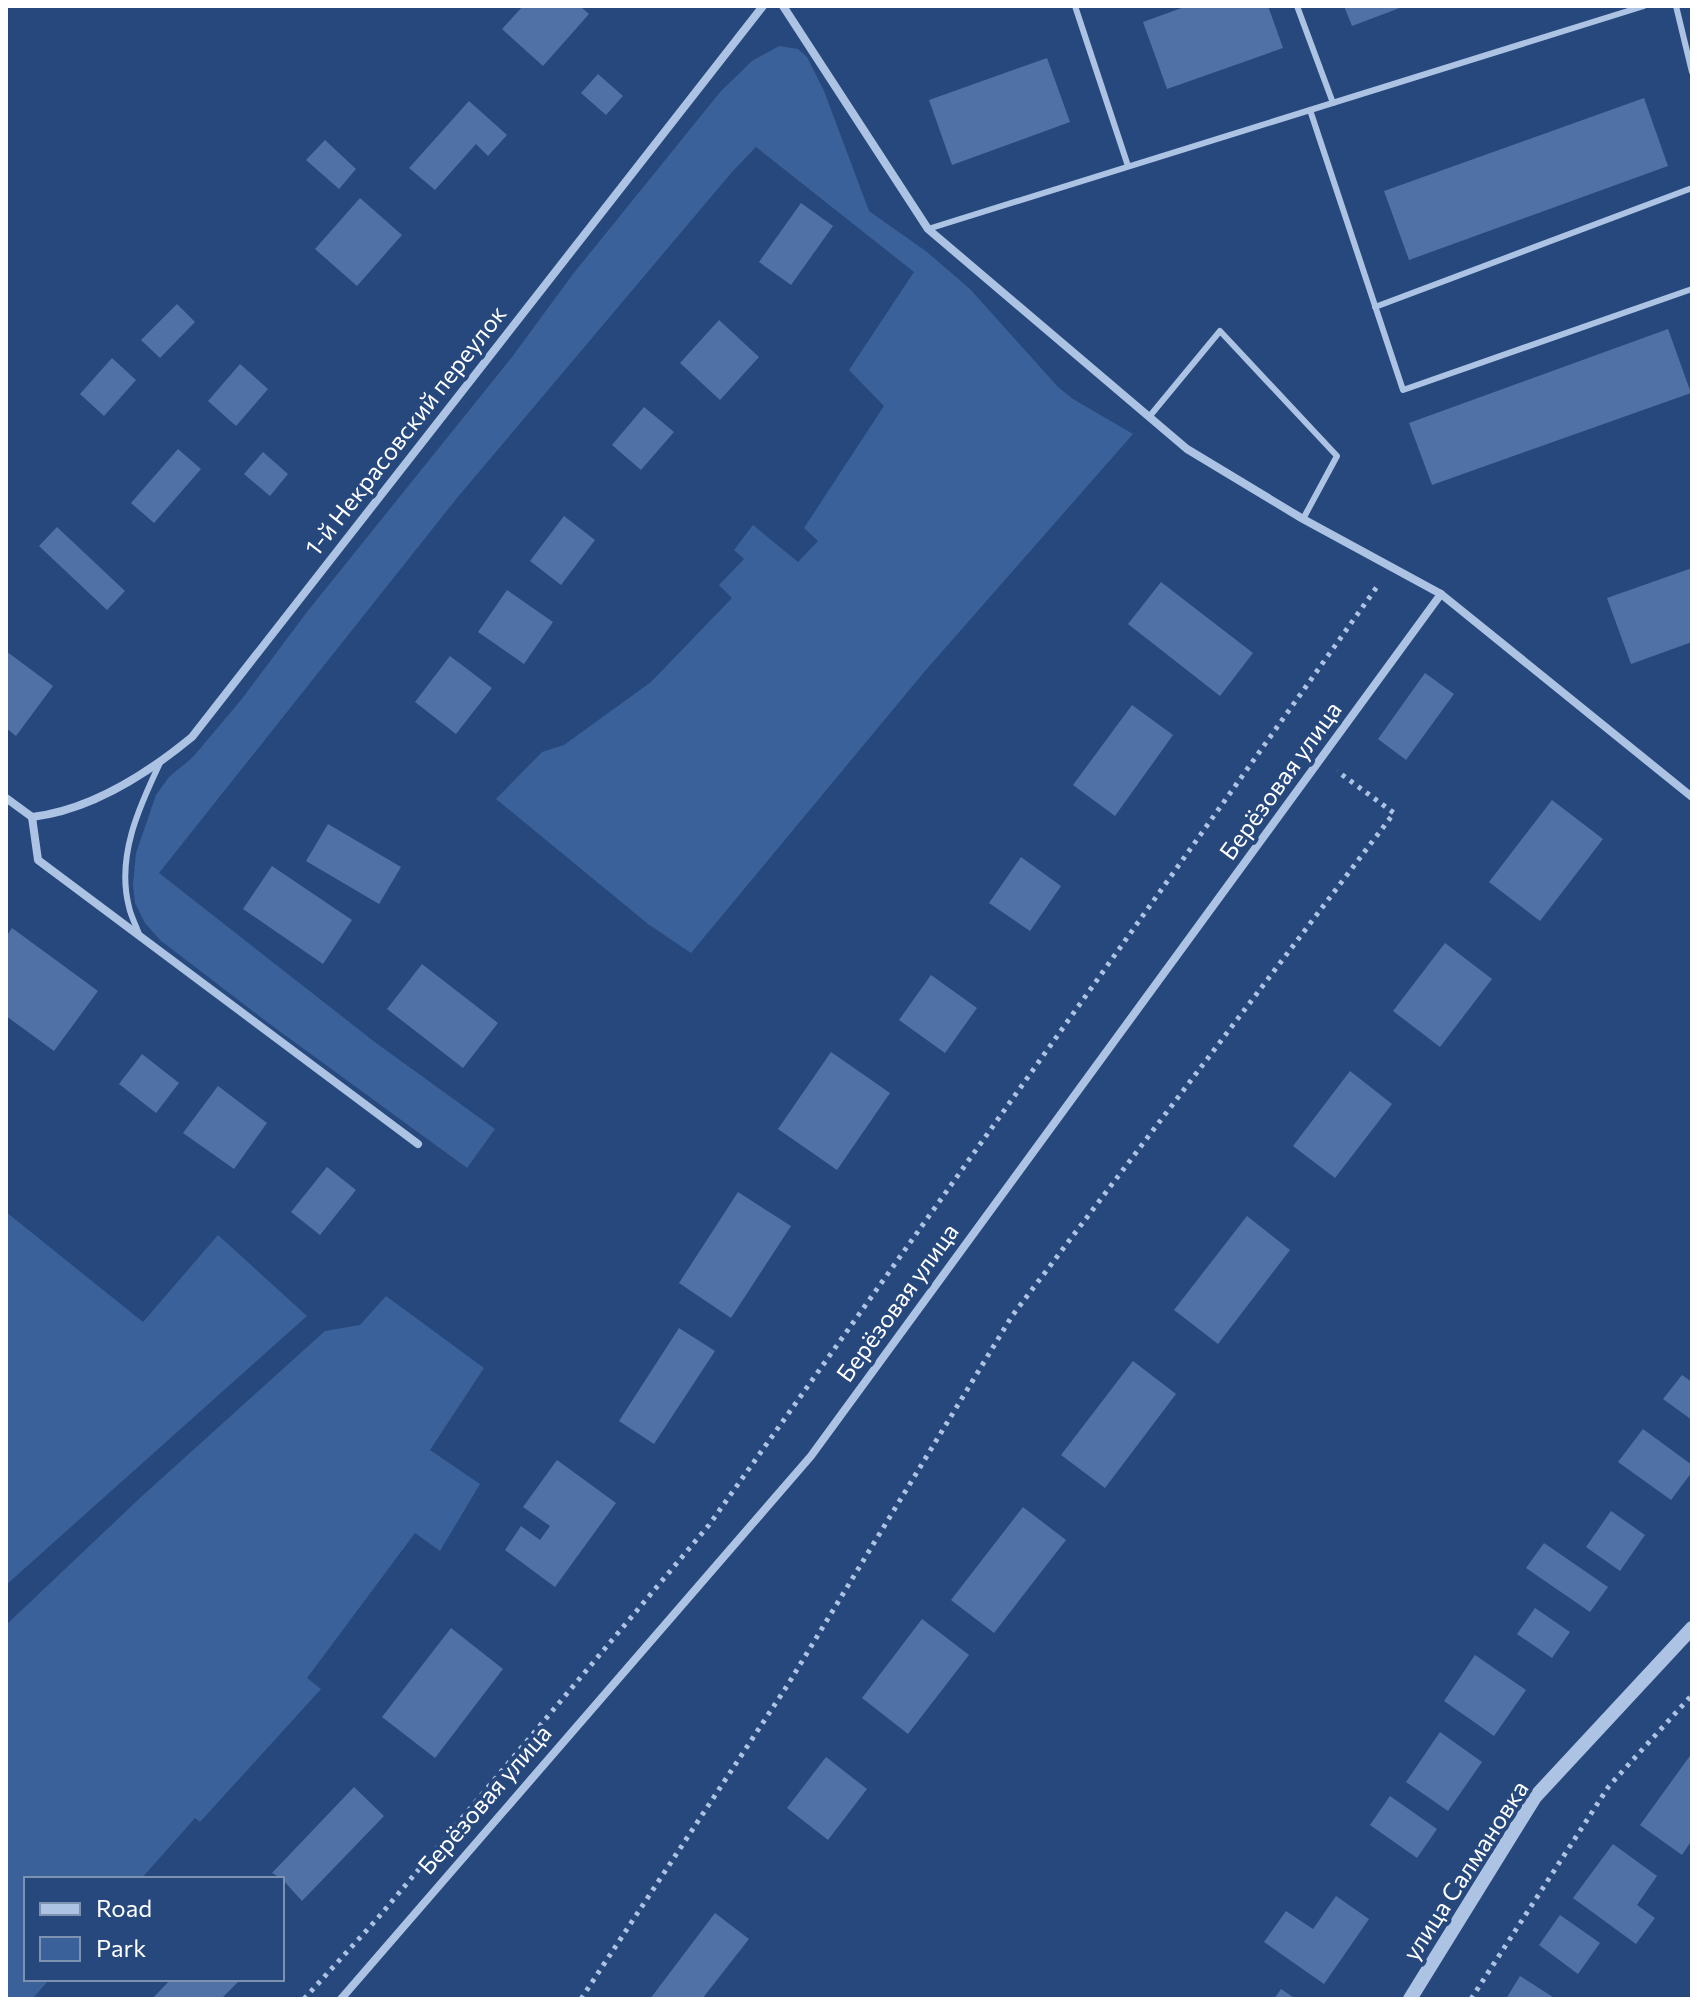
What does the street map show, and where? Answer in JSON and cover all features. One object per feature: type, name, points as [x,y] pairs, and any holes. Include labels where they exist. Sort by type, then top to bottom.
[{"type":"street","name":"1-й Некрасовский переулок","points":[[32,817],[72,810],[160,763],[192,737],[763,6]]},
{"type":"street","points":[[783,6],[928,229],[1187,449],[1303,519],[1441,594],[1692,797]]},
{"type":"street","name":"Берёзовая улица","points":[[341,1999],[811,1456],[1441,594]]},
{"type":"street","points":[[6,798],[32,817],[38,860],[418,1144]]},
{"type":"street","name":"улица Салмановка","points":[[1410,1999],[1535,1797],[1692,1628]]},
{"type":"lane","points":[[1075,6],[1128,166]]},
{"type":"lane","points":[[1297,6],[1333,103]]},
{"type":"lane","points":[[928,229],[1644,6]]},
{"type":"lane","points":[[1676,6],[1692,72]]},
{"type":"lane","points":[[1310,110],[1403,390],[1692,289]]},
{"type":"lane","points":[[1375,307],[1692,188]]},
{"type":"lane","points":[[1149,417],[1220,331],[1337,456],[1303,519]]},
{"type":"lane","points":[[142,940],[129,907],[125,874],[131,835],[160,763]]},
{"type":"path","points":[[304,1999],[377,1919],[709,1525],[1391,567]]},
{"type":"path","points":[[581,1999],[787,1686],[1012,1316],[1394,813],[1322,760]]},
{"type":"path","points":[[1471,1999],[1609,1786],[1692,1695]]},
{"type":"green space","points":[[779,46],[798,49],[807,57],[824,91],[869,211],[927,252],[970,289],[1058,387],[1133,434],[925,671],[691,953],[648,924],[496,799],[542,752],[564,745],[651,682],[732,598],[719,585],[744,559],[734,550],[753,525],[798,562],[818,541],[804,528],[884,406],[849,370],[914,272],[756,147],[732,172],[457,498],[159,873],[376,1043],[495,1129],[467,1168],[160,940],[145,923],[135,903],[136,853],[156,795],[169,777],[193,757],[241,700],[307,612],[512,357],[573,274],[721,91],[752,61]]},
{"type":"green space","points":[[6,1212],[143,1322],[218,1235],[307,1316],[6,1585]]},
{"type":"green space","points":[[386,1296],[484,1368],[430,1450],[480,1484],[440,1551],[415,1533],[307,1678],[321,1689],[200,1822],[195,1818],[143,1877],[24,1877],[24,1981],[48,1981],[32,1999],[6,1999],[6,1625],[140,1498],[325,1331],[360,1325]]},
{"type":"building","points":[[523,6],[580,6],[589,14],[543,66],[502,29]]},
{"type":"building","points":[[1187,6],[1268,6],[1283,48],[1167,89],[1143,22]]},
{"type":"building","points":[[1344,6],[1405,6],[1352,26]]},
{"type":"building","points":[[1047,58],[1070,122],[952,165],[929,100]]},
{"type":"building","points":[[598,74],[623,96],[606,115],[581,93]]},
{"type":"building","points":[[1644,98],[1668,166],[1409,260],[1384,191]]},
{"type":"building","points":[[469,101],[507,135],[488,156],[476,144],[435,190],[409,168]]},
{"type":"building","points":[[325,140],[356,169],[339,189],[306,160]]},
{"type":"building","points":[[360,198],[402,235],[357,286],[315,249]]},
{"type":"building","points":[[801,203],[833,226],[791,285],[759,262]]},
{"type":"building","points":[[177,304],[195,322],[160,358],[141,340]]},
{"type":"building","points":[[719,320],[759,357],[720,400],[680,363]]},
{"type":"building","points":[[1668,329],[1691,393],[1432,485],[1409,423]]},
{"type":"building","points":[[112,358],[136,380],[104,416],[80,394]]},
{"type":"building","points":[[240,364],[268,389],[236,426],[208,401]]},
{"type":"building","points":[[644,407],[674,432],[641,470],[612,445]]},
{"type":"building","points":[[178,449],[201,469],[154,523],[131,503]]},
{"type":"building","points":[[263,452],[288,474],[270,496],[244,474]]},
{"type":"building","points":[[564,516],[595,540],[561,585],[530,561]]},
{"type":"building","points":[[57,527],[125,591],[107,610],[39,546]]},
{"type":"building","points":[[1692,568],[1692,642],[1631,664],[1607,598]]},
{"type":"building","points":[[1161,582],[1253,653],[1220,696],[1128,624]]},
{"type":"building","points":[[507,590],[553,622],[524,664],[478,632]]},
{"type":"building","points":[[6,651],[53,686],[16,736],[6,728]]},
{"type":"building","points":[[450,656],[492,688],[456,734],[415,702]]},
{"type":"building","points":[[1425,673],[1454,694],[1406,760],[1378,739]]},
{"type":"building","points":[[1132,705],[1173,735],[1115,816],[1073,785]]},
{"type":"building","points":[[1552,800],[1603,839],[1540,921],[1489,882]]},
{"type":"building","points":[[328,824],[401,867],[379,904],[306,861]]},
{"type":"building","points":[[1021,857],[1061,886],[1030,931],[989,903]]},
{"type":"building","points":[[272,866],[352,920],[323,964],[243,909]]},
{"type":"building","points":[[12,928],[98,991],[54,1051],[6,1016],[6,937]]},
{"type":"building","points":[[1445,943],[1492,979],[1440,1047],[1393,1011]]},
{"type":"building","points":[[422,964],[498,1023],[463,1068],[387,1009]]},
{"type":"building","points":[[931,975],[977,1008],[945,1053],[899,1020]]},
{"type":"building","points":[[831,1052],[890,1093],[837,1170],[778,1129]]},
{"type":"building","points":[[142,1054],[179,1083],[156,1113],[119,1084]]},
{"type":"building","points":[[1350,1071],[1392,1104],[1335,1178],[1293,1146]]},
{"type":"building","points":[[218,1086],[267,1123],[234,1169],[183,1133]]},
{"type":"building","points":[[327,1167],[356,1190],[320,1235],[291,1212]]},
{"type":"building","points":[[738,1192],[791,1226],[731,1318],[679,1283]]},
{"type":"building","points":[[1247,1216],[1290,1250],[1218,1344],[1174,1310]]},
{"type":"building","points":[[679,1328],[715,1351],[654,1444],[619,1421]]},
{"type":"building","points":[[1133,1361],[1176,1394],[1105,1488],[1061,1455]]},
{"type":"building","points":[[1682,1375],[1692,1382],[1692,1420],[1663,1399]]},
{"type":"building","points":[[1643,1429],[1692,1465],[1692,1472],[1671,1500],[1618,1462]]},
{"type":"building","points":[[557,1460],[616,1503],[555,1587],[505,1550],[521,1526],[540,1540],[550,1526],[523,1507]]},
{"type":"building","points":[[1023,1507],[1066,1540],[994,1633],[951,1600]]},
{"type":"building","points":[[1611,1511],[1645,1535],[1620,1571],[1586,1547]]},
{"type":"building","points":[[1544,1543],[1608,1587],[1590,1612],[1526,1568]]},
{"type":"building","points":[[1535,1608],[1570,1632],[1552,1658],[1517,1634]]},
{"type":"building","points":[[922,1619],[969,1655],[908,1734],[862,1698]]},
{"type":"building","points":[[451,1628],[503,1669],[435,1758],[382,1717]]},
{"type":"building","points":[[1475,1655],[1526,1690],[1494,1736],[1444,1701]]},
{"type":"building","points":[[1440,1732],[1482,1762],[1448,1811],[1406,1782]]},
{"type":"building","points":[[1692,1753],[1692,1840],[1682,1855],[1640,1825]]},
{"type":"building","points":[[826,1757],[867,1789],[828,1840],[787,1808]]},
{"type":"building","points":[[354,1787],[384,1816],[302,1901],[284,1881],[284,1877],[272,1873]]},
{"type":"building","points":[[1390,1796],[1437,1829],[1417,1858],[1370,1825]]},
{"type":"building","points":[[1613,1844],[1657,1876],[1637,1905],[1655,1918],[1636,1944],[1573,1898]]},
{"type":"building","points":[[1336,1896],[1369,1919],[1324,1984],[1264,1942],[1286,1911],[1313,1929]]},
{"type":"building","points":[[715,1913],[749,1939],[702,1999],[650,1999]]},
{"type":"building","points":[[1560,1915],[1600,1943],[1578,1974],[1539,1945]]},
{"type":"building","points":[[1520,1976],[1556,1999],[1506,1999]]},
{"type":"building","points":[[169,1981],[239,1981],[221,1999],[152,1999]]},
{"type":"building","points":[[1281,1989],[1296,1999],[1274,1999]]}]
